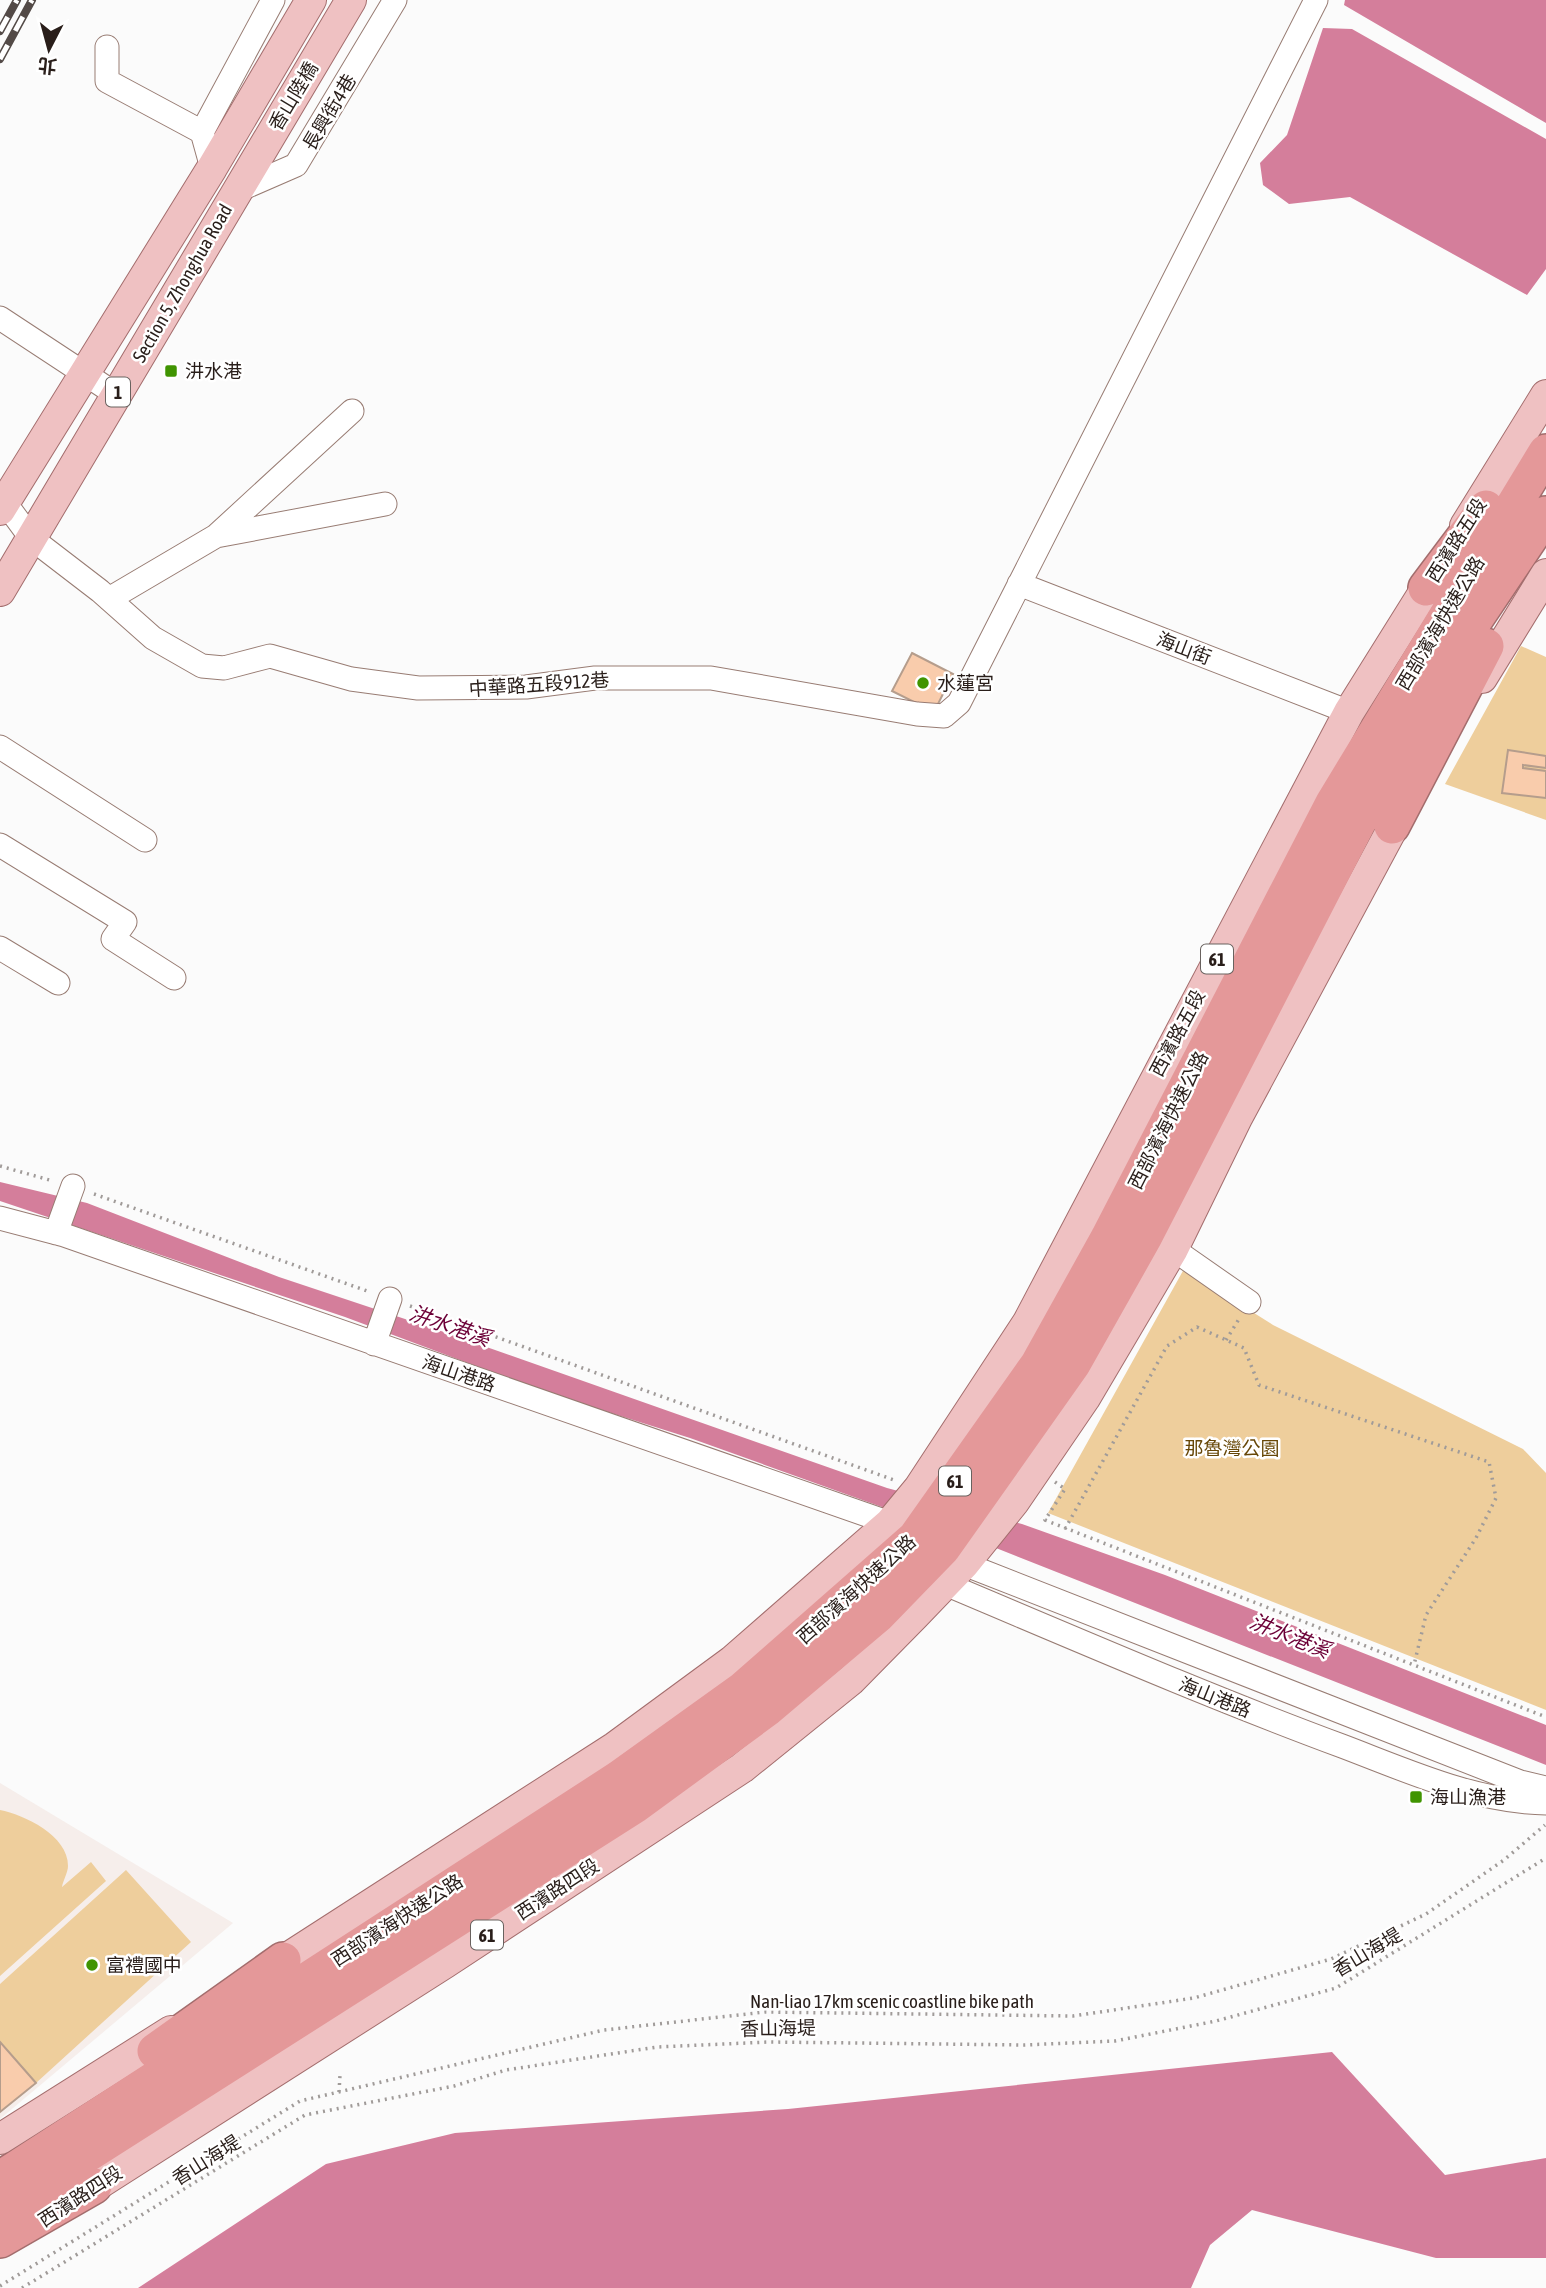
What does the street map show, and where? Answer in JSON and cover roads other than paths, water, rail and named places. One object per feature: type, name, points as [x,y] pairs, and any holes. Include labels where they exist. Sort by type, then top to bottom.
[{"type":"highway","points":[[1426,588],[1546,427]]},
{"type":"highway","name":"西部濱海快速公路","points":[[0,2179],[619,1778],[930,1554],[1108,1238],[1333,803],[1546,452]]},
{"type":"highway","name":"西部濱海快速公路","points":[[0,2210],[636,1805],[767,1709],[877,1616],[930,1554],[1073,1364],[1144,1238],[1360,818],[1476,618],[1546,514]]},
{"type":"highway","points":[[1392,826],[1546,529]]},
{"type":"highway","points":[[0,2160],[283,1960]]},
{"type":"highway","points":[[0,2240],[94,2186]]},
{"type":"main road","name":"香山陸橋","points":[[212,168],[311,0]]},
{"type":"main road","name":"香山陸橋","points":[[234,192],[351,0]]},
{"type":"main road","name":"Section 5, Zhonghua Road","points":[[2,502],[212,168]]},
{"type":"main road","name":"Section 5, Zhonghua Road","points":[[0,591],[234,192]]},
{"type":"main road","name":"西濱路五段","points":[[930,1554],[919,1489],[1028,1321],[1349,712],[1546,396]]},
{"type":"main road","name":"61","points":[[0,2139],[615,1747],[732,1661],[930,1554],[1014,1502],[1085,1398],[1173,1249],[1237,1118],[1392,826],[1546,574]]},
{"type":"main road","name":"西濱路四段","points":[[0,2248],[742,1769],[851,1680],[930,1554]]},
{"type":"street","points":[[212,168],[202,132],[273,0]]},
{"type":"street","name":"長興街4巷","points":[[234,192],[296,165],[395,0]]},
{"type":"street","points":[[1019,583],[1316,0]]},
{"type":"street","points":[[107,47],[107,81],[202,132]]},
{"type":"street","points":[[0,318],[117,395]]},
{"type":"street","points":[[109,599],[216,536],[352,411]]},
{"type":"street","name":"中華路五段912巷","points":[[2,502],[31,538],[167,648],[202,666],[224,668],[270,656],[351,679],[418,688],[526,687],[595,678],[711,678],[944,716],[959,703],[1019,583]]},
{"type":"street","points":[[216,536],[385,504]]},
{"type":"street","name":"海山街","points":[[1019,583],[1349,712]]},
{"type":"street","points":[[0,747],[145,840]]},
{"type":"street","points":[[0,845],[125,922],[114,939],[174,978]]},
{"type":"street","points":[[0,948],[58,983]]},
{"type":"street","points":[[56,1233],[73,1186]]},
{"type":"street","name":"海山港路","points":[[0,1218],[56,1233],[374,1343],[1520,1782],[1546,1788]]},
{"type":"street","points":[[1173,1249],[1249,1302]]},
{"type":"street","points":[[374,1343],[390,1298]]},
{"type":"street","name":"海山港路","points":[[930,1554],[1224,1702],[1459,1789],[1520,1802],[1546,1803]]},
{"type":"street","points":[[1224,1702],[1239,1674]]},
{"type":"water","points":[[1345,0],[1546,0],[1546,123],[1344,5]]},
{"type":"water","points":[[1323,28],[1352,29],[1546,139],[1546,269],[1527,295],[1350,197],[1289,204],[1263,185],[1260,163],[1287,135]]},
{"type":"water","name":"汫水港溪","points":[[0,1182],[87,1203],[279,1277],[887,1488],[1022,1524],[1165,1575],[1546,1725],[1546,1765],[996,1548],[690,1438],[551,1394],[345,1317],[0,1201]]},
{"type":"water","points":[[1332,2052],[1445,2175],[1546,2158],[1546,2258],[1436,2258],[1252,2210],[1210,2245],[1191,2288],[138,2288],[326,2164],[455,2133],[788,2109]]},
{"type":"railway","points":[[0,31],[17,0]]},
{"type":"railway","points":[[0,59],[32,0]]},
{"type":"place","name":"汫水港","points":[[171,371]]},
{"type":"place","name":"水蓮宮","points":[[923,683]]},
{"type":"place","name":"海山漁港","points":[[1416,1797]]},
{"type":"place","name":"富禮國中","points":[[92,1965]]},
{"type":"park label","name":"那魯灣公園","points":[[1232,1448]]}]
